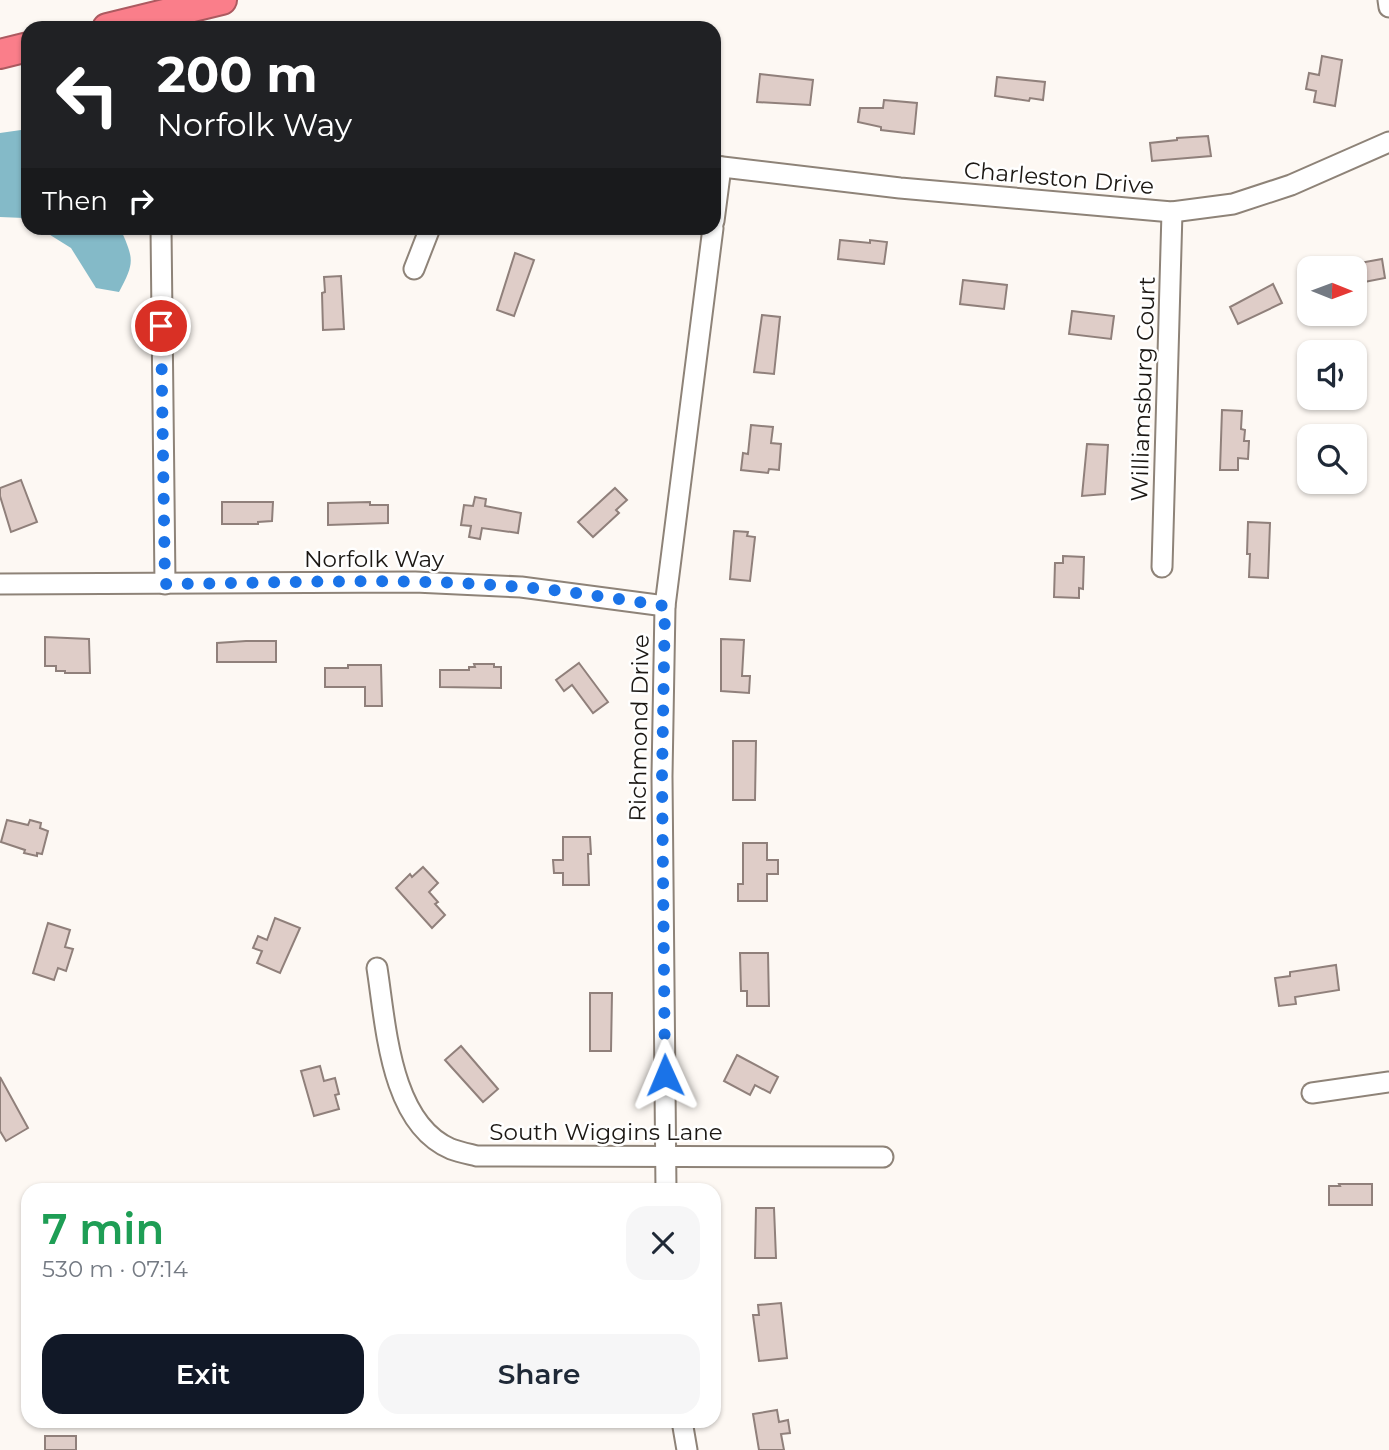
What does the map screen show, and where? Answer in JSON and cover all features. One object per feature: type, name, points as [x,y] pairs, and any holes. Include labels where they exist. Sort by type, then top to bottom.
[{"type":"highway","points":[[162,21],[222,0]]},
{"type":"highway","points":[[0,54],[21,49]]},
{"type":"street","points":[[1388,0],[1389,6]]},
{"type":"street","name":"Charleston Drive","points":[[721,167],[913,189],[1172,212],[1233,204],[1292,185],[1389,142]]},
{"type":"street","name":"Williamsburg Court","points":[[1163,567],[1172,212]]},
{"type":"street","points":[[161,235],[165,584]]},
{"type":"street","points":[[414,269],[427,235]]},
{"type":"street","name":"Richmond Drive","points":[[666,1183],[662,776],[665,606],[712,235]]},
{"type":"street","name":"Norfolk Way","points":[[0,584],[415,582],[521,587],[583,593],[665,606]]},
{"type":"street","name":"South Wiggins Lane","points":[[377,968],[392,1066],[402,1098],[430,1136],[450,1149],[477,1156],[883,1157]]},
{"type":"street","points":[[1312,1093],[1389,1082]]},
{"type":"street","points":[[683,1428],[687,1450]]},
{"type":"water","points":[[21,130],[21,218],[0,217],[0,133]]},
{"type":"water","points":[[50,235],[123,235],[131,260],[128,274],[119,292],[96,288],[71,248]]},
{"type":"building","points":[[1322,56],[1342,60],[1335,106],[1314,102],[1316,91],[1306,89],[1309,73],[1319,75]]},
{"type":"building","points":[[760,74],[813,80],[810,105],[757,102]]},
{"type":"building","points":[[997,77],[1045,82],[1043,100],[1030,98],[1029,101],[995,96]]},
{"type":"building","points":[[884,100],[917,103],[914,134],[881,130],[881,127],[858,122],[860,108],[883,108]]},
{"type":"building","points":[[1208,136],[1211,156],[1152,161],[1150,143]]},
{"type":"building","points":[[840,240],[887,242],[884,264],[838,259]]},
{"type":"building","points":[[515,253],[534,260],[514,316],[497,310]]},
{"type":"building","points":[[1382,259],[1385,278],[1367,281],[1367,262]]},
{"type":"building","points":[[341,276],[344,329],[323,330],[324,277]]},
{"type":"building","points":[[963,280],[1007,285],[1004,309],[960,304]]},
{"type":"building","points":[[1273,284],[1282,303],[1238,324],[1230,307]]},
{"type":"building","points":[[1072,311],[1114,316],[1111,339],[1069,334]]},
{"type":"building","points":[[762,315],[780,317],[774,374],[754,372]]},
{"type":"building","points":[[1222,410],[1242,411],[1241,429],[1245,430],[1244,441],[1249,441],[1248,459],[1238,458],[1238,470],[1220,470]]},
{"type":"building","points":[[751,425],[773,427],[771,443],[781,444],[779,470],[769,469],[768,473],[741,470],[743,453],[748,454]]},
{"type":"building","points":[[1087,444],[1108,445],[1105,494],[1082,496]]},
{"type":"building","points":[[21,480],[37,522],[11,532],[0,488]]},
{"type":"building","points":[[615,488],[627,500],[616,510],[619,513],[593,537],[578,522]]},
{"type":"building","points":[[475,497],[486,499],[485,506],[521,513],[518,533],[482,528],[480,539],[469,537],[471,526],[461,525],[464,505],[473,506]]},
{"type":"building","points":[[222,502],[273,502],[272,521],[258,524],[222,524]]},
{"type":"building","points":[[370,502],[370,505],[388,505],[388,523],[328,525],[328,503]]},
{"type":"building","points":[[1248,522],[1270,523],[1268,578],[1249,577]]},
{"type":"building","points":[[734,531],[748,532],[747,536],[755,537],[750,581],[730,579]]},
{"type":"building","points":[[1063,556],[1084,557],[1083,589],[1079,588],[1079,598],[1054,597],[1055,563],[1063,563]]},
{"type":"building","points":[[45,637],[89,639],[90,673],[65,673],[56,671],[56,666],[45,666]]},
{"type":"building","points":[[721,639],[744,640],[742,676],[750,676],[749,693],[721,691]]},
{"type":"building","points":[[276,641],[276,662],[217,662],[217,643]]},
{"type":"building","points":[[579,663],[608,702],[593,713],[572,685],[564,691],[556,680]]},
{"type":"building","points":[[474,664],[494,664],[494,667],[501,667],[501,688],[440,687],[440,670],[469,670],[469,667],[475,667]]},
{"type":"building","points":[[348,665],[381,665],[382,706],[365,706],[365,687],[325,687],[325,668],[348,668]]},
{"type":"building","points":[[733,741],[756,741],[755,800],[733,800]]},
{"type":"building","points":[[7,820],[28,825],[30,820],[41,823],[40,828],[48,831],[42,854],[37,853],[37,856],[24,853],[25,850],[1,842]]},
{"type":"building","points":[[563,837],[590,837],[589,885],[563,885],[563,873],[554,873],[553,860],[563,860]]},
{"type":"building","points":[[743,843],[767,843],[767,860],[778,860],[778,874],[767,874],[767,901],[738,901],[738,884],[743,884]]},
{"type":"building","points":[[423,867],[438,883],[429,892],[445,915],[432,928],[396,888],[410,874],[412,877]]},
{"type":"building","points":[[275,918],[300,928],[280,973],[257,963],[262,951],[253,948],[258,936],[267,940]]},
{"type":"building","points":[[48,923],[70,930],[65,947],[73,949],[66,971],[58,968],[54,980],[33,973]]},
{"type":"building","points":[[740,953],[768,953],[769,1006],[747,1006],[747,991],[741,991]]},
{"type":"building","points":[[1336,965],[1339,990],[1295,997],[1296,1004],[1279,1006],[1275,978],[1290,976],[1290,972]]},
{"type":"building","points":[[590,993],[612,993],[611,1051],[590,1051]]},
{"type":"building","points":[[461,1046],[498,1089],[483,1102],[445,1060]]},
{"type":"building","points":[[737,1055],[778,1077],[770,1093],[755,1085],[750,1095],[724,1081]]},
{"type":"building","points":[[320,1066],[324,1081],[335,1078],[339,1094],[335,1095],[339,1109],[314,1116],[301,1071]]},
{"type":"building","points":[[0,1077],[28,1128],[6,1141],[0,1131]]},
{"type":"building","points":[[1339,1184],[1372,1184],[1372,1205],[1329,1205],[1329,1186],[1340,1186]]},
{"type":"building","points":[[756,1208],[774,1208],[776,1258],[755,1258]]},
{"type":"building","points":[[781,1303],[787,1358],[759,1361],[753,1315],[759,1315],[758,1305]]},
{"type":"building","points":[[777,1410],[779,1422],[788,1420],[790,1433],[781,1434],[784,1450],[759,1450],[753,1414]]},
{"type":"building","points":[[45,1436],[76,1436],[76,1450],[45,1450]]},
{"type":"route","points":[[161,326],[165,584],[415,582],[521,587],[583,593],[665,606],[662,776],[665,1075]]}]
